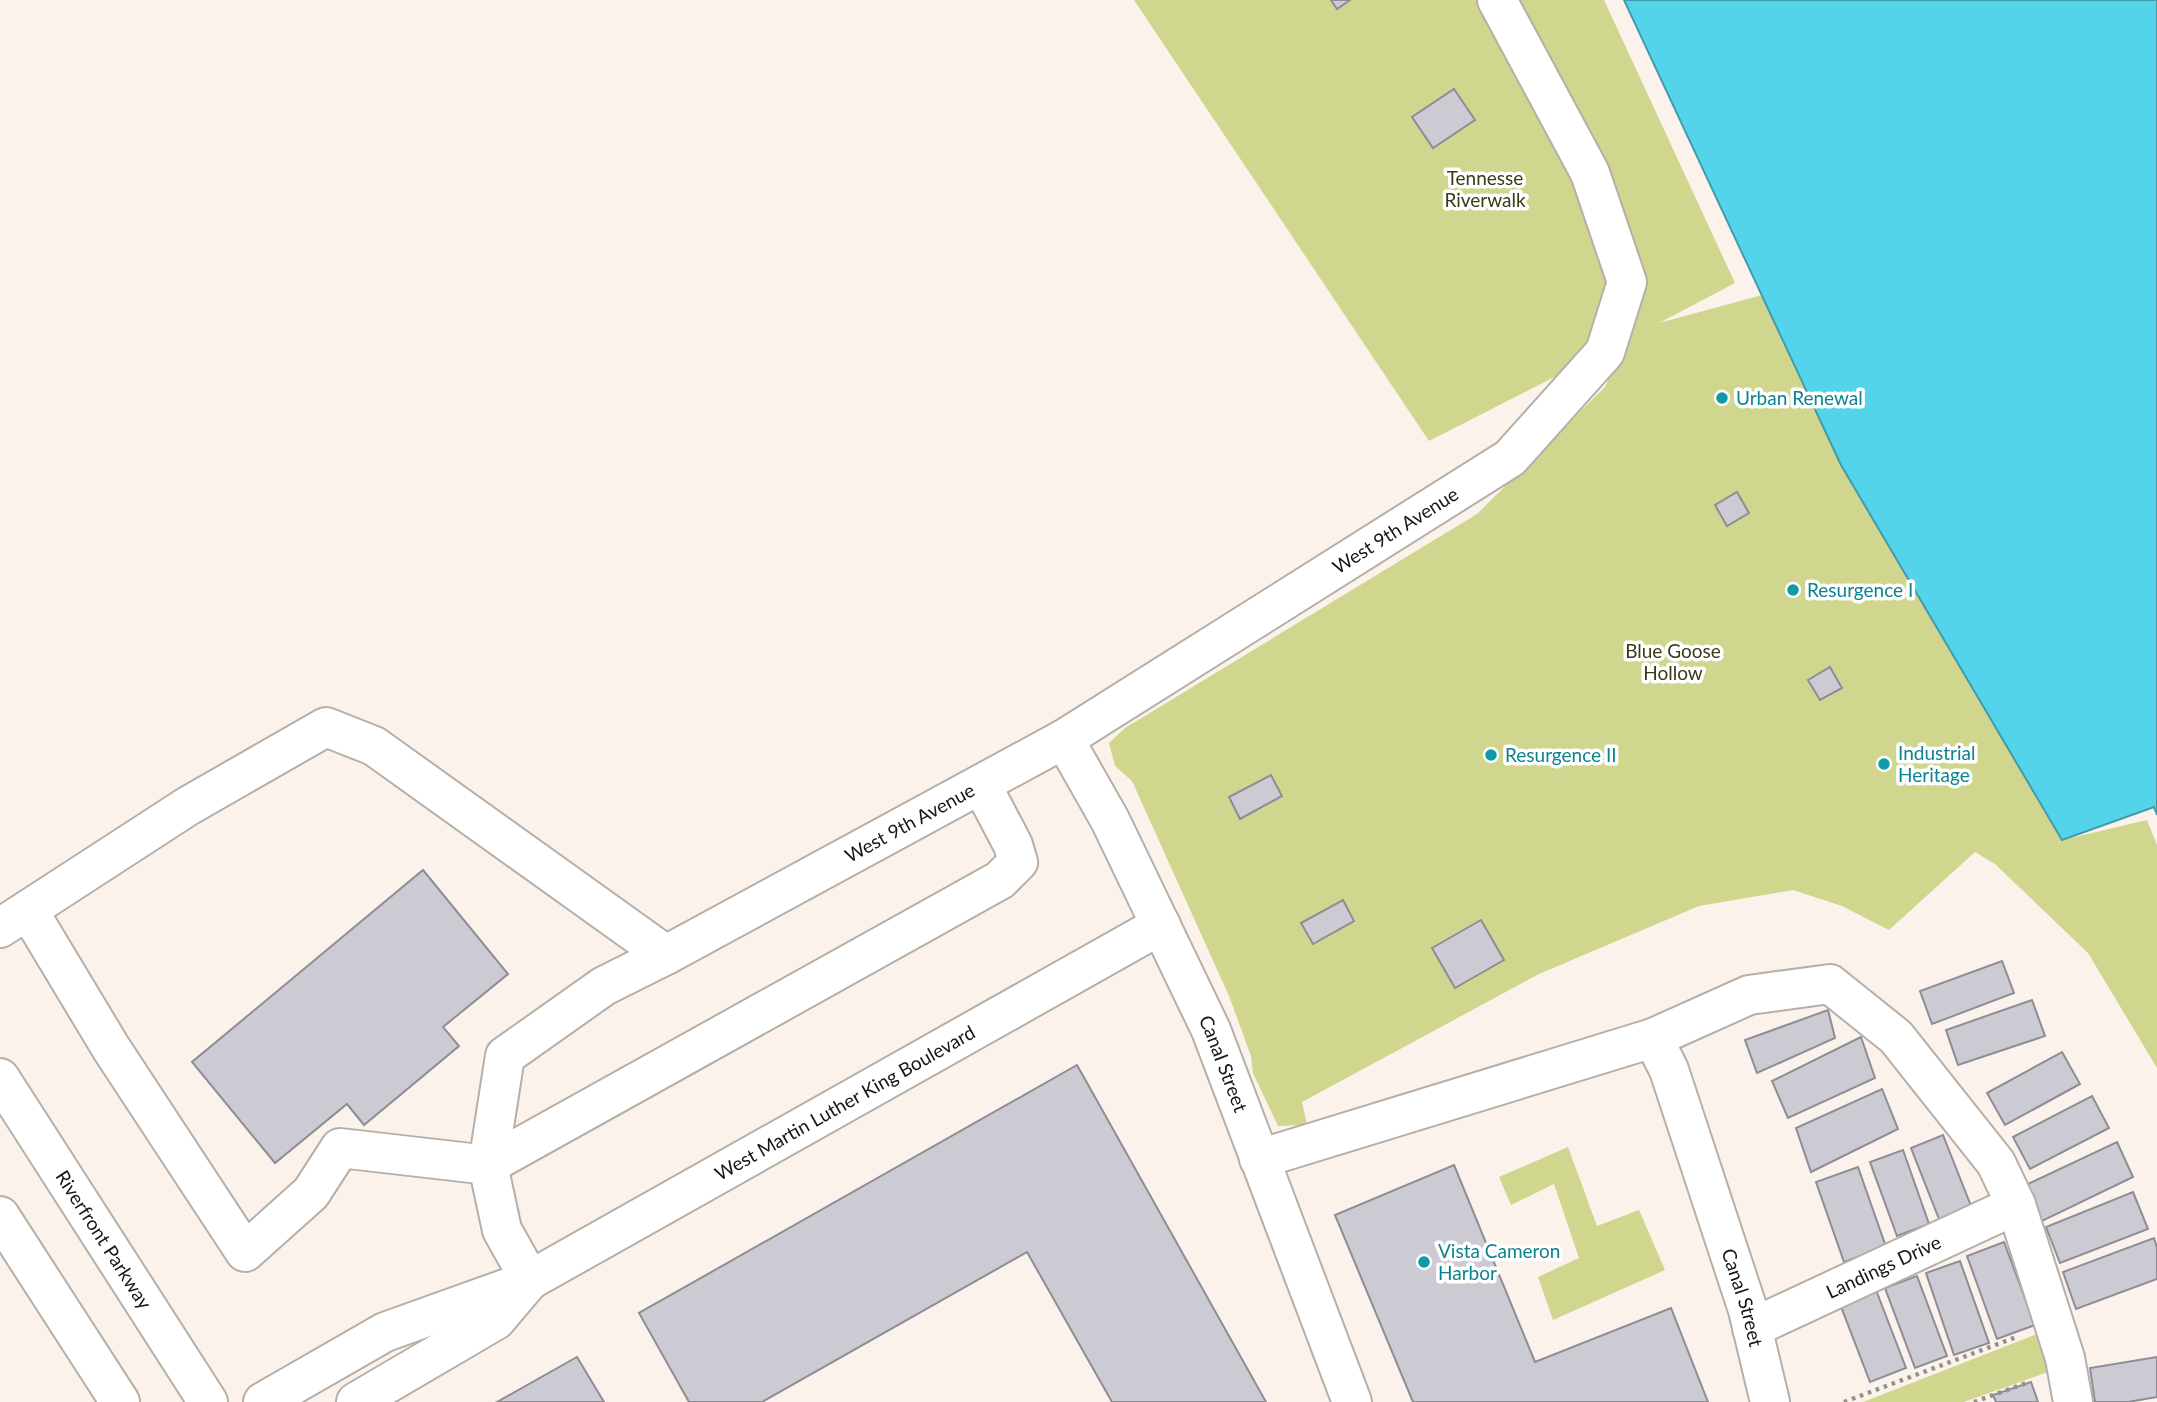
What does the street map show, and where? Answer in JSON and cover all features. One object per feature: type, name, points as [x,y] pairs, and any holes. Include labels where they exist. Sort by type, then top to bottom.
[{"type":"street","name":"West 9th Avenue","points":[[530,1280],[502,1230],[488,1165],[505,1056],[604,986],[1064,739],[1510,458],[1605,352],[1627,282],[1590,173],[1497,0]]},
{"type":"street","points":[[666,955],[374,746],[326,727],[188,806],[14,919],[111,1048],[245,1252],[311,1194],[340,1148],[488,1165],[1000,880],[1018,862],[1013,845],[981,784]]},
{"type":"street","name":"Canal Street","points":[[1064,739],[1110,820],[1211,1030],[1352,1402]]},
{"type":"street","name":"West Martin Luther King Boulevard","points":[[263,1402],[384,1332],[530,1280],[1161,925]]},
{"type":"street","points":[[1259,1159],[1653,1038],[1749,995],[1830,984],[1896,1037],[1996,1163],[2016,1205],[2065,1359],[2073,1402]]},
{"type":"street","name":"Canal Street","points":[[1653,1038],[1669,1070],[1752,1328],[1770,1402]]},
{"type":"street","name":"Riverfront Parkway","points":[[0,1079],[208,1402]]},
{"type":"street","name":"Landings Drive","points":[[1752,1328],[2016,1205]]},
{"type":"street","points":[[0,1216],[120,1402]]},
{"type":"street","name":"West Martin Luther King Boulevard","points":[[356,1402],[496,1320],[530,1280]]},
{"type":"path","points":[[1844,1402],[2029,1332]]},
{"type":"path","points":[[1974,1402],[2031,1381]]},
{"type":"green space","name":"Blue Goose Hollow","points":[[1134,0],[1604,0],[1735,283],[1659,323],[1762,295],[1841,465],[2062,840],[2147,820],[2157,845],[2157,1068],[2088,953],[1995,864],[1975,852],[1889,930],[1842,906],[1793,890],[1699,906],[1539,974],[1302,1102],[1307,1125],[1278,1126],[1253,1073],[1251,1056],[1229,996],[1132,781],[1115,766],[1109,743],[1125,728],[1477,514],[1605,387],[1627,340],[1429,441]]},
{"type":"green space","points":[[1568,1147],[1597,1226],[1639,1210],[1665,1270],[1553,1320],[1538,1277],[1579,1258],[1554,1184],[1511,1205],[1499,1177]]},
{"type":"green space","points":[[2040,1333],[2051,1371],[1964,1402],[1863,1402]]},
{"type":"water","points":[[1624,0],[2157,0],[2157,815],[2154,807],[2062,840],[1841,465]]},
{"type":"building","points":[[1331,0],[1350,0],[1337,9]]},
{"type":"building","points":[[1454,89],[1475,120],[1433,148],[1412,117]]},
{"type":"building","points":[[1737,492],[1749,513],[1727,526],[1715,505]]},
{"type":"building","points":[[1830,667],[1842,688],[1820,700],[1808,680]]},
{"type":"building","points":[[1271,775],[1282,796],[1240,819],[1229,797]]},
{"type":"building","points":[[423,870],[508,974],[443,1027],[459,1046],[364,1125],[347,1104],[275,1163],[192,1062]]},
{"type":"building","points":[[1343,900],[1354,921],[1313,944],[1301,923]]},
{"type":"building","points":[[1481,920],[1504,960],[1455,988],[1432,948]]},
{"type":"building","points":[[2002,961],[2014,993],[1932,1024],[1920,991]]},
{"type":"building","points":[[2032,1000],[2045,1036],[1958,1065],[1946,1030]]},
{"type":"building","points":[[1828,1010],[1835,1038],[1757,1073],[1745,1040]]},
{"type":"building","points":[[1861,1037],[1875,1078],[1788,1118],[1772,1081]]},
{"type":"building","points":[[2062,1052],[2080,1084],[2005,1125],[1987,1093]]},
{"type":"building","points":[[1077,1065],[1266,1402],[1112,1402],[1027,1252],[762,1402],[689,1402],[639,1313]]},
{"type":"building","points":[[1882,1089],[1898,1129],[1811,1172],[1796,1128]]},
{"type":"building","points":[[2092,1096],[2109,1128],[2030,1169],[2013,1137]]},
{"type":"building","points":[[1943,1135],[1971,1206],[1939,1219],[1911,1148]]},
{"type":"building","points":[[2117,1142],[2133,1177],[2042,1221],[2026,1185]]},
{"type":"building","points":[[1903,1150],[1929,1224],[1897,1236],[1870,1162]]},
{"type":"building","name":"Vista Cameron Harbor","points":[[1454,1165],[1535,1362],[1671,1308],[1708,1402],[1413,1402],[1335,1215]]},
{"type":"building","points":[[1858,1167],[1886,1247],[1844,1262],[1816,1182]]},
{"type":"building","points":[[2133,1192],[2148,1229],[2060,1263],[2046,1227]]},
{"type":"building","points":[[2154,1238],[2157,1248],[2157,1279],[2076,1309],[2063,1272]]},
{"type":"building","points":[[2004,1242],[2035,1325],[1997,1339],[1967,1256]]},
{"type":"building","points":[[1960,1261],[1989,1343],[1954,1355],[1926,1273]]},
{"type":"building","points":[[1917,1276],[1947,1356],[1915,1368],[1885,1288]]},
{"type":"building","points":[[1876,1290],[1906,1368],[1870,1382],[1840,1304]]},
{"type":"building","points":[[577,1357],[604,1402],[497,1402],[568,1362]]},
{"type":"building","points":[[2157,1357],[2157,1397],[2128,1402],[2095,1402],[2090,1368]]},
{"type":"building","points":[[2031,1382],[2038,1402],[1996,1402],[1993,1395]]},
{"type":"place","name":"Urban Renewal","points":[[1722,398]]},
{"type":"place","name":"Resurgence I","points":[[1793,590]]},
{"type":"place","name":"Resurgence II","points":[[1491,755]]},
{"type":"place","name":"Industrial Heritage","points":[[1884,764]]},
{"type":"place","name":"Vista Cameron Harbor","points":[[1424,1262]]},
{"type":"park label","name":"Tennesse Riverwalk","points":[[1485,189]]}]
